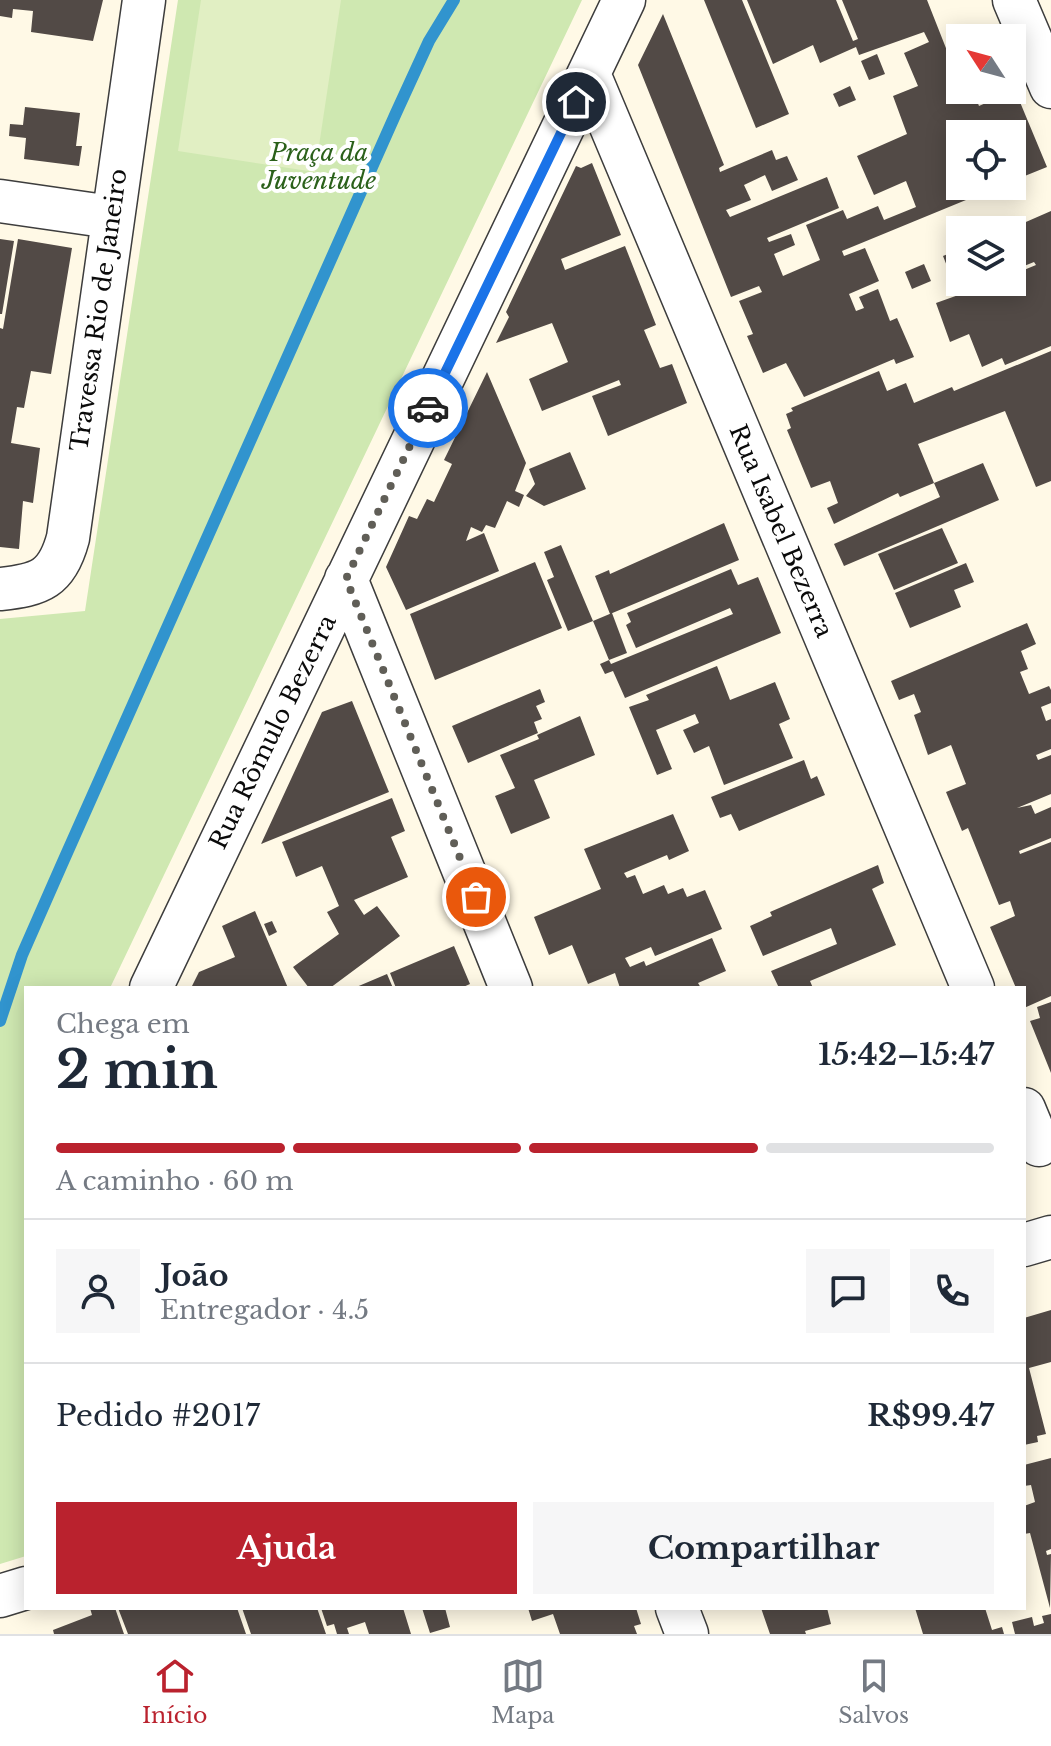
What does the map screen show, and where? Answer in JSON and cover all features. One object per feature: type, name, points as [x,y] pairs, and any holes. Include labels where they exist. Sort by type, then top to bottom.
[{"type":"street","name":"Travessa Rio de Janeiro","points":[[5,588],[50,576],[62,561],[144,0]]},
{"type":"street","name":"Rua Rômulo Bezerra","points":[[152,986],[624,0]]},
{"type":"street","points":[[1014,0],[1051,87]]},
{"type":"street","name":"Rua Isabel Bezerra","points":[[589,74],[972,986]]},
{"type":"street","points":[[0,201],[111,217]]},
{"type":"street","points":[[346,579],[510,986]]},
{"type":"street","points":[[1026,1244],[1051,1237]]},
{"type":"street","points":[[0,1596],[24,1589]]},
{"type":"street","points":[[678,1610],[687,1634]]},
{"type":"green space","name":"Praça da Juventude","points":[[178,0],[582,0],[111,986],[24,986],[24,1557],[0,1564],[0,619],[85,611]]},
{"type":"green space","points":[[201,0],[341,0],[315,172],[178,151]]},
{"type":"building","points":[[0,0],[103,0],[93,41],[31,32],[33,11],[13,9],[12,18],[0,16]]},
{"type":"building","points":[[704,0],[742,0],[789,114],[756,128]]},
{"type":"building","points":[[747,0],[836,0],[853,41],[858,39],[842,0],[927,0],[946,48],[946,104],[1021,104],[1047,167],[1026,175],[1026,120],[946,120],[946,200],[966,200],[842,251],[844,256],[865,248],[879,281],[849,294],[856,311],[864,308],[859,297],[878,289],[890,321],[897,318],[914,357],[896,364],[894,359],[804,397],[786,363],[763,373],[747,336],[753,334],[739,301],[762,292],[759,286],[731,297],[638,65],[663,14],[724,165],[719,168],[720,172],[772,150],[776,160],[787,156],[798,180],[772,191],[765,175],[744,185],[751,200],[726,210],[730,217],[827,177],[839,208],[767,238],[769,242],[791,234],[795,245],[774,254],[783,276],[820,260],[806,225],[843,210],[847,219],[878,206],[884,220],[916,207],[906,181],[874,195],[857,156],[907,134],[893,96],[918,86],[904,53],[929,42],[924,32],[859,55],[856,47],[820,63],[813,45],[773,64]]},
{"type":"building","points":[[877,54],[885,74],[869,80],[861,61]]},
{"type":"building","points":[[850,86],[856,100],[839,107],[833,94]]},
{"type":"building","points":[[25,107],[80,113],[76,146],[82,146],[79,166],[24,159],[26,138],[9,136],[10,124],[23,125]]},
{"type":"building","points":[[592,163],[621,235],[561,259],[565,270],[625,246],[656,325],[644,330],[660,368],[672,364],[687,403],[608,436],[592,396],[621,385],[619,380],[542,411],[529,379],[568,362],[552,323],[496,343],[509,317],[506,312],[576,166],[581,168]]},
{"type":"building","points":[[1051,211],[1051,346],[1005,365],[1002,358],[982,367],[969,334],[950,342],[936,303],[956,296],[1026,296],[1026,269],[1036,265],[1034,262],[1026,265],[1026,222]]},
{"type":"building","points":[[0,239],[14,241],[2,314],[0,314]]},
{"type":"building","points":[[18,239],[72,248],[51,374],[31,371],[24,408],[17,407],[11,443],[40,448],[33,503],[23,501],[19,549],[0,547],[0,328],[3,329]]},
{"type":"building","points":[[924,264],[931,281],[912,289],[905,272]]},
{"type":"building","points":[[1051,351],[1051,481],[1036,487],[1005,411],[918,444],[934,483],[900,497],[898,493],[834,524],[827,508],[838,503],[830,481],[811,488],[787,430],[791,428],[786,414],[793,411],[791,408],[879,371],[887,391],[906,383],[914,403],[952,387],[954,391]]},
{"type":"building","points":[[487,372],[526,463],[515,491],[524,495],[519,507],[507,501],[495,528],[486,525],[482,532],[471,527],[466,541],[484,533],[499,571],[406,610],[386,567],[409,516],[417,519],[427,499],[434,502],[452,464],[444,460]]},
{"type":"building","points":[[570,452],[586,489],[544,506],[526,496],[535,484],[529,469]]},
{"type":"building","points":[[983,463],[999,500],[844,566],[834,544],[940,497],[934,483]]},
{"type":"building","points":[[724,523],[739,560],[610,614],[595,576],[609,570],[610,574]]},
{"type":"building","points":[[942,528],[958,563],[894,590],[878,554]]},
{"type":"building","points":[[561,545],[593,621],[568,631],[547,580],[554,577],[544,552]]},
{"type":"building","points":[[535,562],[562,628],[435,680],[410,614]]},
{"type":"building","points":[[966,563],[974,582],[954,590],[961,607],[910,628],[895,593]]},
{"type":"building","points":[[731,569],[738,585],[758,577],[781,633],[625,698],[613,671],[605,674],[600,664],[609,660],[611,664],[733,614],[730,608],[636,648],[626,625],[631,622],[627,613]]},
{"type":"building","points":[[612,613],[627,653],[609,660],[593,621]]},
{"type":"building","points":[[1027,623],[1036,644],[1021,651],[1028,669],[1020,672],[1029,694],[1049,686],[1051,690],[1051,703],[1041,707],[1046,721],[1051,719],[1051,749],[1036,755],[1038,760],[1051,755],[1051,794],[1017,808],[1031,805],[1035,814],[1051,807],[1051,838],[1019,851],[1020,854],[1051,842],[1051,996],[1026,1007],[1026,986],[1015,986],[990,927],[1015,916],[1010,901],[999,905],[968,828],[962,831],[946,792],[966,784],[951,745],[928,755],[914,715],[921,712],[914,694],[899,700],[891,681]]},
{"type":"building","points":[[717,666],[730,700],[775,682],[790,719],[779,724],[793,758],[724,785],[709,746],[694,753],[683,730],[699,723],[695,714],[656,730],[672,769],[657,775],[629,707],[649,700],[646,695]]},
{"type":"building","points":[[540,689],[545,702],[536,706],[542,719],[534,722],[538,733],[468,763],[452,726]]},
{"type":"building","points":[[352,701],[389,792],[261,844],[322,712]]},
{"type":"building","points":[[580,716],[595,755],[534,780],[550,818],[511,834],[495,796],[515,788],[500,755],[539,739],[537,735]]},
{"type":"building","points":[[804,760],[811,779],[817,776],[825,795],[739,831],[731,814],[720,818],[711,797]]},
{"type":"building","points":[[392,798],[405,831],[391,837],[408,877],[354,900],[364,915],[377,906],[400,936],[333,986],[307,986],[293,967],[339,934],[327,912],[339,906],[322,866],[296,877],[282,842]]},
{"type":"building","points":[[673,814],[689,851],[669,860],[667,855],[624,873],[627,878],[635,875],[643,894],[664,885],[668,894],[683,888],[687,897],[705,890],[722,929],[655,956],[651,947],[625,958],[630,967],[644,961],[646,966],[712,938],[726,971],[698,983],[700,986],[619,986],[615,973],[588,984],[572,945],[549,955],[534,917],[601,889],[584,849]]},
{"type":"building","points":[[878,865],[884,883],[872,889],[896,945],[810,981],[812,986],[778,986],[771,971],[837,944],[831,928],[763,956],[750,926],[772,916],[770,912]]},
{"type":"building","points":[[255,911],[287,986],[192,986],[199,972],[235,957],[222,926]]},
{"type":"building","points":[[272,921],[277,932],[269,936],[264,924]]},
{"type":"building","points":[[454,946],[470,984],[395,986],[390,973]]},
{"type":"building","points":[[387,974],[392,986],[359,986]]},
{"type":"building","points":[[1051,1002],[1051,1073],[1030,1021],[1040,1018],[1037,1007]]},
{"type":"building","points":[[1051,1310],[1051,1362],[1029,1368],[1046,1434],[1037,1436],[1038,1442],[1026,1445],[1026,1317]]},
{"type":"building","points":[[1051,1458],[1051,1549],[1046,1551],[1047,1555],[1051,1554],[1050,1608],[1030,1533],[1026,1534],[1026,1505],[1035,1502],[1031,1485],[1026,1486],[1026,1464]]},
{"type":"building","points":[[91,1610],[116,1610],[124,1634],[54,1634],[53,1630],[92,1615]]},
{"type":"building","points":[[119,1610],[238,1610],[246,1634],[128,1634]]},
{"type":"building","points":[[243,1610],[318,1610],[326,1634],[251,1634]]},
{"type":"building","points":[[322,1610],[404,1610],[411,1634],[369,1634],[365,1622],[347,1628],[349,1634],[337,1634],[334,1624],[327,1626]]},
{"type":"building","points":[[423,1610],[446,1610],[450,1627],[430,1633]]},
{"type":"building","points":[[529,1610],[637,1610],[641,1624],[634,1626],[637,1634],[560,1634],[553,1614],[532,1621]]},
{"type":"building","points":[[762,1610],[828,1610],[831,1624],[805,1631],[806,1634],[770,1634]]},
{"type":"building","points":[[916,1610],[986,1610],[992,1630],[1002,1627],[1004,1634],[923,1634]]},
{"type":"building","points":[[1051,1614],[1051,1634],[1015,1634],[1012,1622],[1032,1617],[1034,1626],[1044,1623],[1042,1616]]},
{"type":"waterway","points":[[0,1021],[22,955],[62,864],[396,113],[429,41],[454,0]]},
{"type":"way so far","points":[[428,408],[346,579],[476,897]]},
{"type":"route","points":[[428,408],[576,102]]}]
